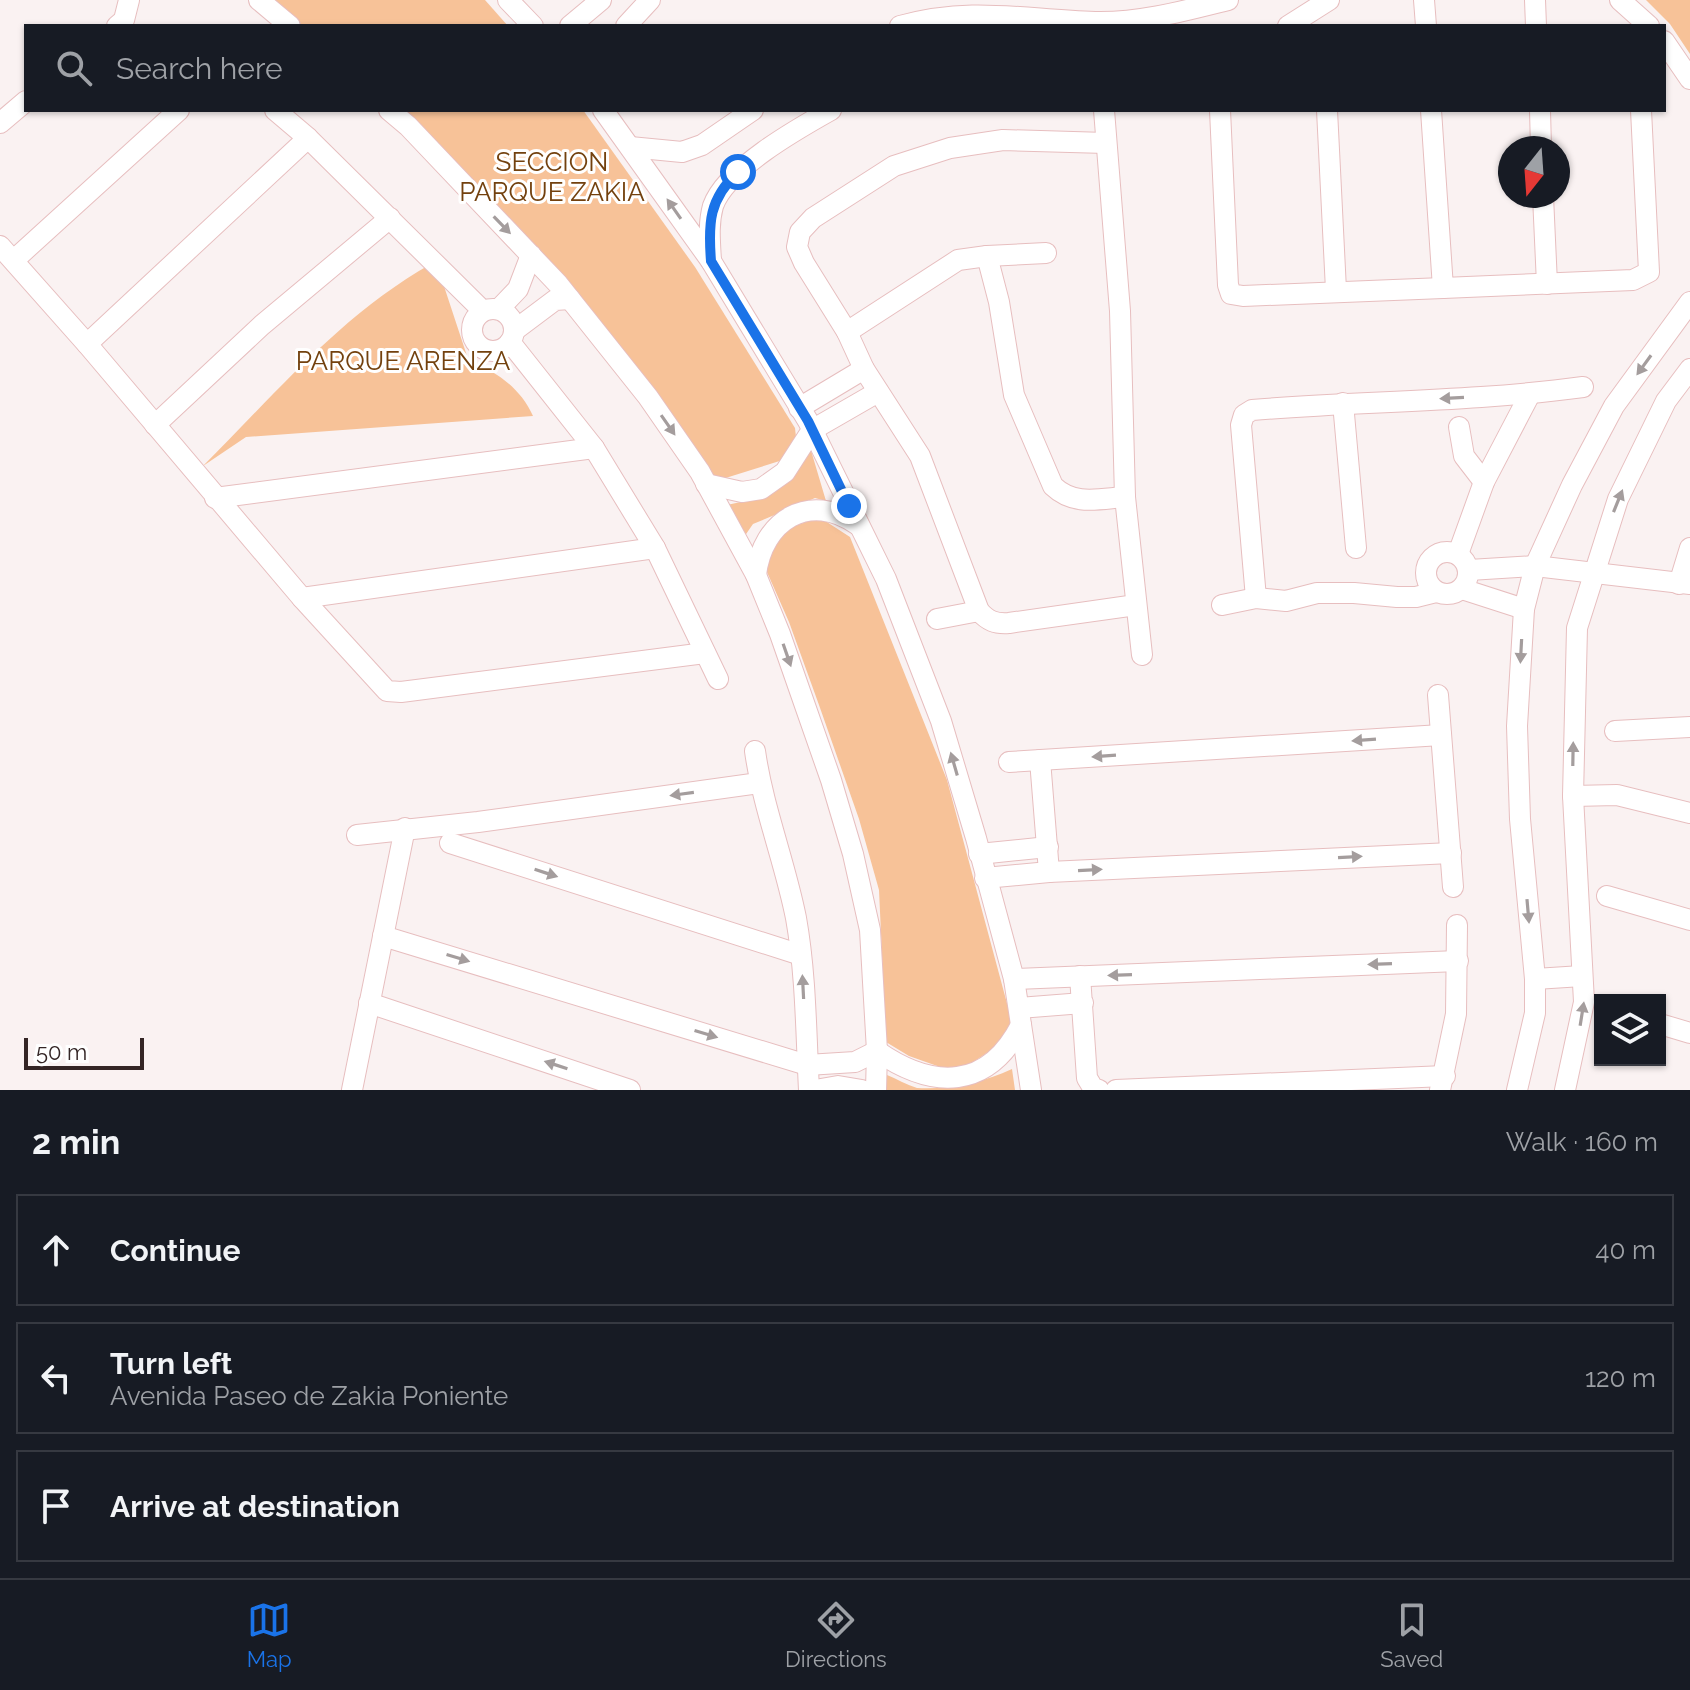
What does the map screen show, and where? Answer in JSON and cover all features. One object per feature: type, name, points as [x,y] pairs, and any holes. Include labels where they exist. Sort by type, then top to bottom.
[{"type":"street","points":[[119,24],[124,20],[129,0]]},
{"type":"street","points":[[259,0],[288,24]]},
{"type":"street","points":[[508,0],[531,24]]},
{"type":"street","points":[[572,24],[601,0]]},
{"type":"street","points":[[624,0],[630,22]]},
{"type":"street","points":[[630,22],[650,0]]},
{"type":"street","points":[[909,24],[946,16],[990,13],[1097,22],[1145,9],[1164,16],[1228,0]]},
{"type":"street","points":[[1291,24],[1329,0]]},
{"type":"street","points":[[1424,0],[1426,24]]},
{"type":"street","points":[[1535,0],[1536,24]]},
{"type":"street","points":[[1620,0],[1647,24]]},
{"type":"street","points":[[1666,44],[1690,79]]},
{"type":"street","points":[[0,123],[24,103]]},
{"type":"street","points":[[177,112],[7,253],[215,498],[387,691],[401,692],[705,653]]},
{"type":"street","points":[[277,112],[491,310],[507,314],[512,336],[594,448],[655,548],[718,679]]},
{"type":"street","points":[[391,112],[531,255],[648,397],[726,515],[756,575],[821,750],[853,854],[870,930],[877,1051],[876,1090]]},
{"type":"street","points":[[604,112],[711,261],[799,408],[870,543],[896,602],[936,707],[1014,979],[1031,1090]]},
{"type":"street","points":[[630,147],[682,152],[702,145],[750,112]]},
{"type":"street","points":[[711,261],[709,230],[713,206],[723,185],[828,112]]},
{"type":"street","points":[[1104,112],[1120,311],[1125,497],[1142,655]]},
{"type":"street","points":[[1220,112],[1228,285],[1231,294],[1243,296],[1633,280],[1649,272],[1641,112]]},
{"type":"street","points":[[1327,112],[1336,290]]},
{"type":"street","points":[[1431,112],[1443,288]]},
{"type":"street","points":[[1540,112],[1541,136]]},
{"type":"street","points":[[87,344],[308,138]]},
{"type":"street","points":[[1106,143],[1003,140],[950,148],[894,166],[813,218],[800,232],[797,247],[847,332],[864,369],[920,456],[979,611],[987,620],[997,624],[1136,605]]},
{"type":"street","points":[[1544,208],[1547,284]]},
{"type":"street","points":[[155,425],[262,325],[390,218]]},
{"type":"street","points":[[847,332],[958,260],[1046,253]]},
{"type":"street","points":[[531,255],[518,289],[472,324],[472,332],[480,347],[496,351],[555,300],[570,299]]},
{"type":"street","points":[[987,256],[999,302],[1014,395],[1053,486],[1073,499],[1125,497]]},
{"type":"street","points":[[1517,1090],[1535,1013],[1535,979],[1520,819],[1517,726],[1524,609],[1535,566],[1572,485],[1614,406],[1690,302]]},
{"type":"street","points":[[799,408],[864,369]]},
{"type":"street","points":[[1565,1090],[1584,1002],[1573,796],[1577,628],[1618,499],[1666,401],[1690,369]]},
{"type":"street","points":[[1256,598],[1241,425],[1244,415],[1252,410],[1530,394],[1583,387]]},
{"type":"street","points":[[706,484],[742,492],[761,489],[785,472],[812,430],[878,392]]},
{"type":"street","points":[[1222,605],[1256,598],[1286,601],[1317,593],[1416,597],[1436,592],[1449,594],[1463,571],[1484,482],[1530,394]]},
{"type":"street","points":[[1493,396],[1511,430]]},
{"type":"street","points":[[1343,403],[1356,548]]},
{"type":"street","points":[[1459,427],[1464,456],[1484,482]]},
{"type":"street","points":[[215,498],[594,448]]},
{"type":"street","points":[[756,575],[761,548],[774,530],[791,515],[807,511],[835,512],[858,525]]},
{"type":"street","points":[[302,598],[655,548]]},
{"type":"street","points":[[1463,571],[1535,566],[1684,584],[1690,548]]},
{"type":"street","points":[[1436,592],[1427,582],[1426,568],[1433,557],[1445,551],[1463,571],[1524,609]]},
{"type":"street","points":[[937,619],[979,611]]},
{"type":"street","points":[[1438,695],[1453,887]]},
{"type":"street","points":[[1615,731],[1690,727]]},
{"type":"street","points":[[1009,762],[1441,735]]},
{"type":"street","points":[[755,751],[759,783],[795,915],[801,955],[809,1090]]},
{"type":"street","points":[[1040,760],[1049,872]]},
{"type":"street","points":[[357,835],[478,822],[759,783]]},
{"type":"street","points":[[1573,796],[1617,795],[1690,813]]},
{"type":"street","points":[[472,850],[478,822]]},
{"type":"street","points":[[352,1090],[405,828]]},
{"type":"street","points":[[450,843],[801,955]]},
{"type":"street","points":[[979,854],[1048,847]]},
{"type":"street","points":[[985,878],[1049,872],[1451,853]]},
{"type":"street","points":[[1607,896],[1690,920]]},
{"type":"street","points":[[1116,1090],[1443,1083],[1456,1014],[1457,925]]},
{"type":"street","points":[[383,936],[807,1065],[855,1062],[877,1051]]},
{"type":"street","points":[[1014,979],[1458,961]]},
{"type":"street","points":[[1080,976],[1087,1078],[1093,1088],[1099,1090]]},
{"type":"street","points":[[1535,979],[1582,976]]},
{"type":"street","points":[[369,1003],[630,1090]]},
{"type":"street","points":[[1020,1016],[1083,1003]]},
{"type":"street","points":[[877,1051],[897,1068],[920,1079],[949,1081],[970,1078],[993,1065],[1010,1047],[1020,1016]]},
{"type":"street","points":[[1666,1026],[1690,1033]]},
{"type":"street","points":[[815,1090],[838,1086],[862,1090]]},
{"type":"green space","points":[[267,0],[485,0],[506,24],[297,24]]},
{"type":"green space","points":[[1646,0],[1690,0],[1690,54],[1670,24]]},
{"type":"green space","name":"SECCION PARQUE ZAKIA","points":[[406,112],[584,112],[695,267],[795,428],[797,446],[786,459],[716,481]]},
{"type":"green space","name":"PARQUE ARENZA","points":[[431,264],[439,271],[468,359],[506,382],[521,397],[533,416],[246,437],[203,466],[338,331],[399,284]]},
{"type":"green space","points":[[807,437],[826,501],[815,498],[753,524],[744,537],[722,506],[754,498],[779,487],[796,468]]},
{"type":"green space","points":[[819,517],[850,537],[947,780],[1012,1022],[1000,1044],[957,1073],[909,1056],[886,1042],[879,890],[859,819],[819,705],[789,622],[763,563],[779,532]]},
{"type":"green space","points":[[1012,1069],[1015,1090],[887,1090],[887,1075],[917,1088],[941,1088],[990,1078]]},
{"type":"route","points":[[738,172],[723,185],[713,206],[709,230],[711,261],[808,421],[849,506]]}]
